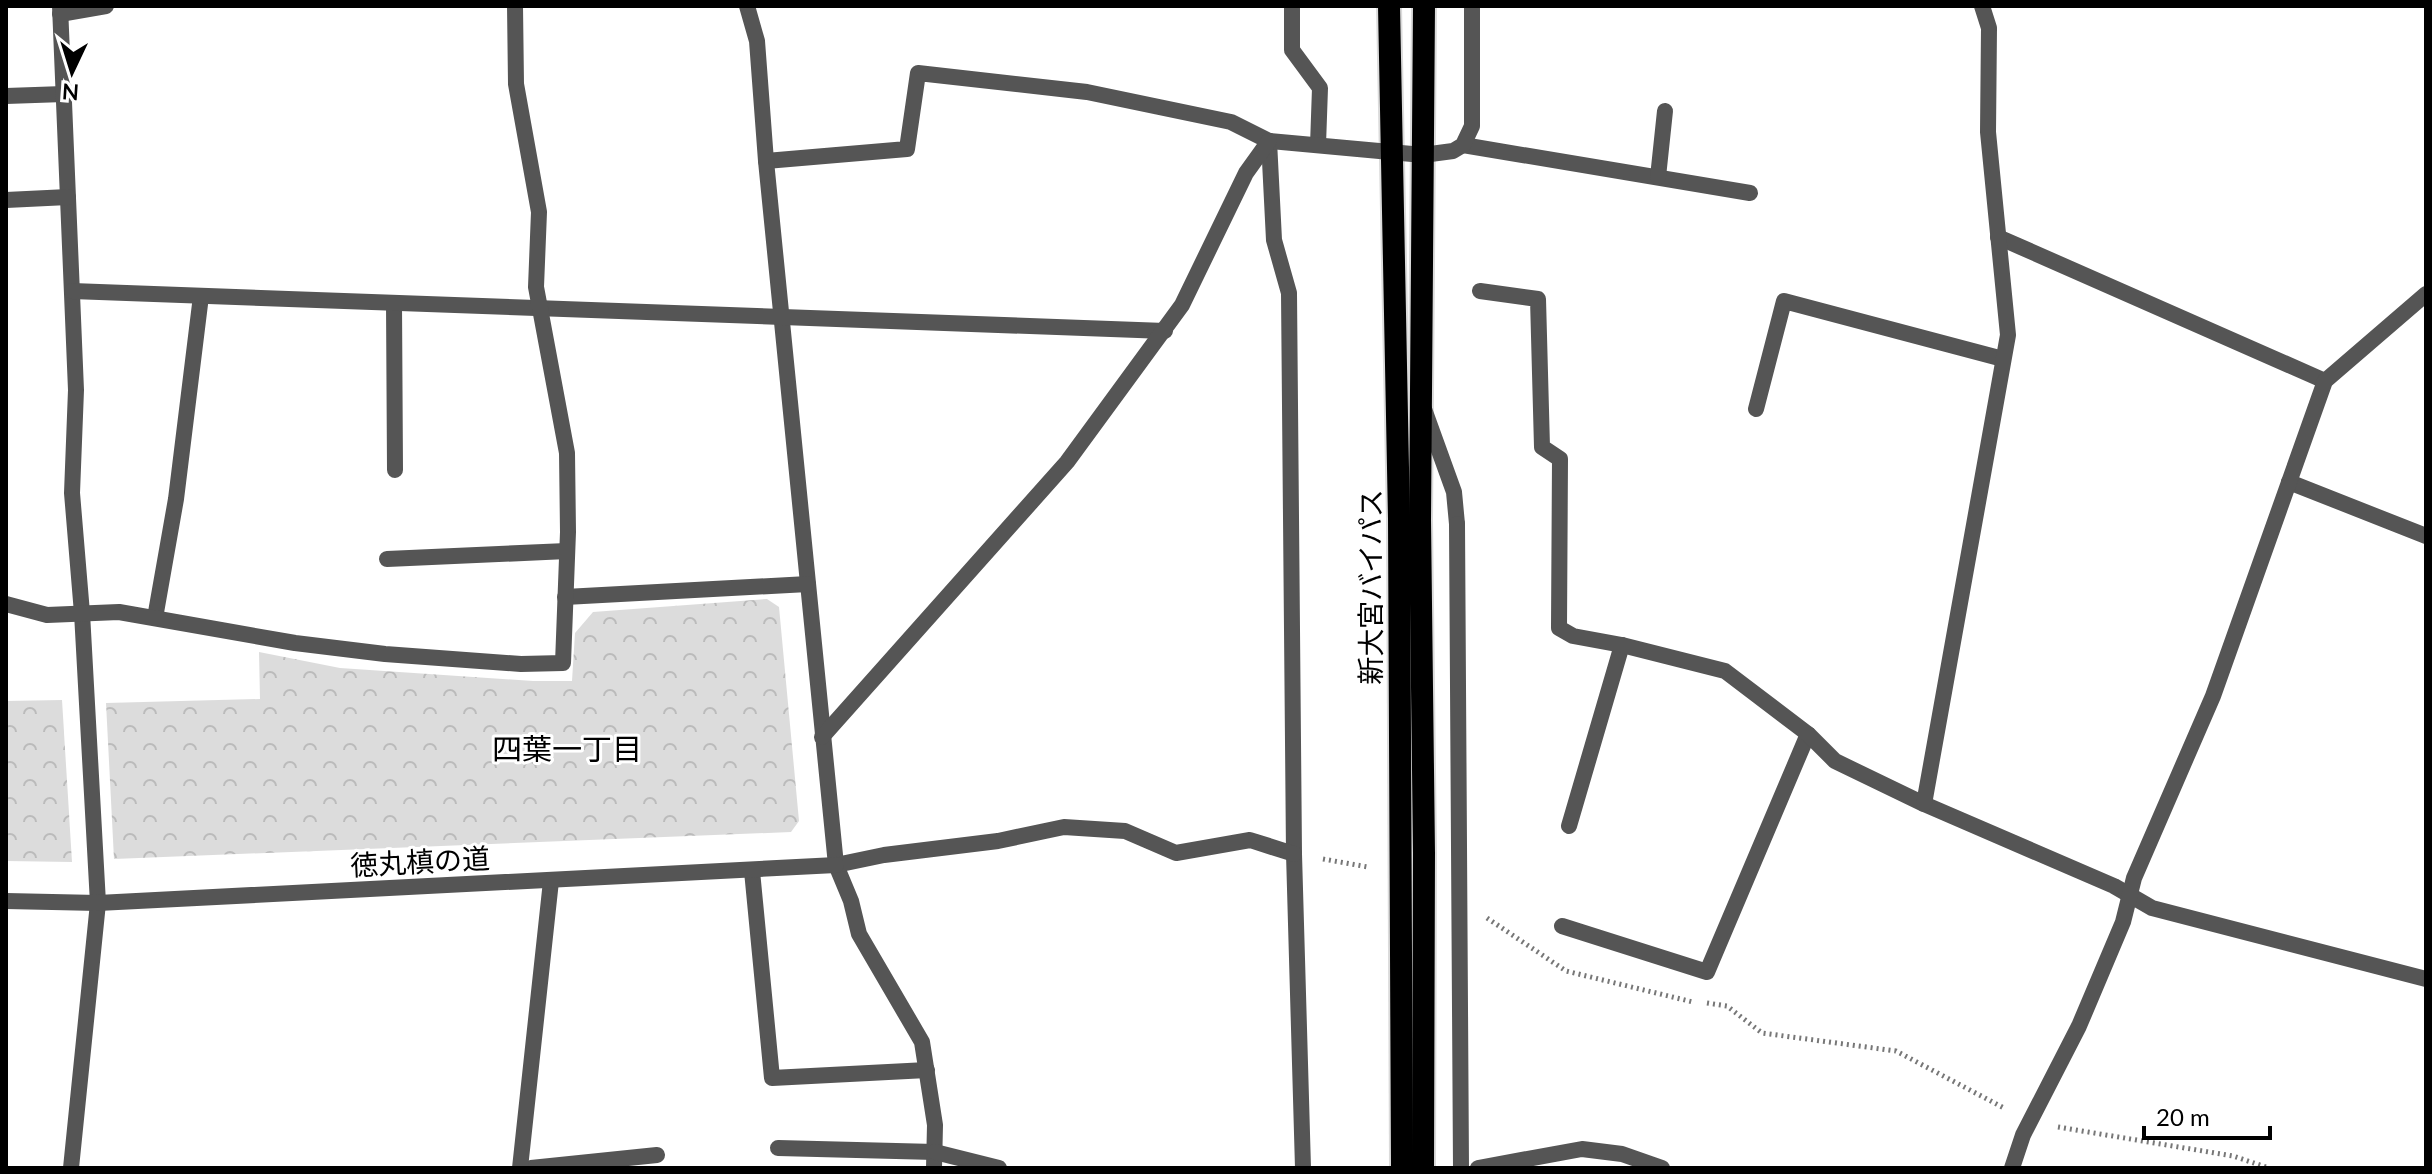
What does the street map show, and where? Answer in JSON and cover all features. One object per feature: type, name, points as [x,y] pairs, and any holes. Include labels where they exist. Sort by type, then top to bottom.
[{"type":"highway","name":"新大宮バイパス","points":[[1389,6],[1392,151],[1424,853],[1423,1168]]},
{"type":"highway","name":"新大宮バイパス","points":[[1402,1168],[1410,519],[1421,400],[1424,6]]},
{"type":"street","points":[[71,1168],[98,903],[72,493],[76,390],[60,10],[106,6]]},
{"type":"street","points":[[6,604],[47,615],[119,612],[295,643],[385,654],[521,664],[563,663],[567,453],[536,287],[539,212],[516,84],[515,6]]},
{"type":"street","points":[[747,6],[757,41],[766,161],[784,317],[836,865],[851,901],[859,934],[922,1042],[935,1125],[934,1160]]},
{"type":"street","points":[[1292,6],[1292,50],[1320,88],[1318,145]]},
{"type":"street","points":[[766,161],[907,149],[918,73],[1087,92],[1231,122],[1269,141],[1423,155],[1453,151],[1463,145],[1472,126],[1472,6]]},
{"type":"street","points":[[1924,804],[2008,335],[1988,132],[1989,28],[1982,6]]},
{"type":"street","points":[[6,96],[64,94]]},
{"type":"street","points":[[1658,177],[1665,111]]},
{"type":"street","points":[[822,737],[1067,462],[1182,305],[1246,173],[1269,141]]},
{"type":"street","points":[[1269,141],[1274,240],[1289,293],[1294,854],[1303,1168]]},
{"type":"street","points":[[1463,145],[1750,193]]},
{"type":"street","points":[[6,200],[68,197]]},
{"type":"street","points":[[1998,237],[2325,381]]},
{"type":"street","points":[[72,291],[1165,331]]},
{"type":"street","points":[[1480,291],[1538,299],[1542,447],[1560,459],[1559,628],[1573,636],[1725,671],[1808,734],[1835,761],[1924,804],[2114,886],[2152,908],[2426,979]]},
{"type":"street","points":[[2012,1168],[2029,1122],[2079,1026],[2123,922],[2134,878],[2213,696],[2325,381],[2426,294]]},
{"type":"street","points":[[155,618],[176,499],[201,296]]},
{"type":"street","points":[[1756,409],[1784,301],[2003,359]]},
{"type":"street","points":[[394,303],[395,470]]},
{"type":"street","points":[[1421,400],[1454,492],[1457,524],[1461,1168]]},
{"type":"street","points":[[2289,482],[2426,536]]},
{"type":"street","points":[[387,559],[567,551]]},
{"type":"street","points":[[565,597],[808,584]]},
{"type":"street","points":[[1569,826],[1622,645]]},
{"type":"street","points":[[1562,926],[1707,972],[1808,734]]},
{"type":"street","name":"徳丸槙の道","points":[[6,901],[98,903],[752,871],[836,865],[884,855],[998,841],[1064,827],[1125,831],[1176,853],[1250,840],[1294,854]]},
{"type":"street","points":[[752,871],[772,1078],[927,1070]]},
{"type":"street","points":[[520,1168],[551,881]]},
{"type":"street","points":[[778,1148],[999,1168]]},
{"type":"street","points":[[1478,1168],[1582,1149],[1622,1154],[1662,1168]]},
{"type":"street","points":[[531,1168],[657,1155]]},
{"type":"path","points":[[1494,922],[1566,971],[1679,1000],[1727,1006],[1762,1033],[1896,1051],[2029,1122],[2233,1156],[2269,1168]]},
{"type":"green space","points":[[767,599],[779,607],[799,821],[791,832],[114,859],[106,703],[260,699],[259,652],[340,668],[572,681],[575,633],[593,612]]},
{"type":"green space","points":[[62,700],[72,862],[6,861],[6,701]]},
{"type":"district","name":"四葉一丁目","points":[[567,748]]}]
